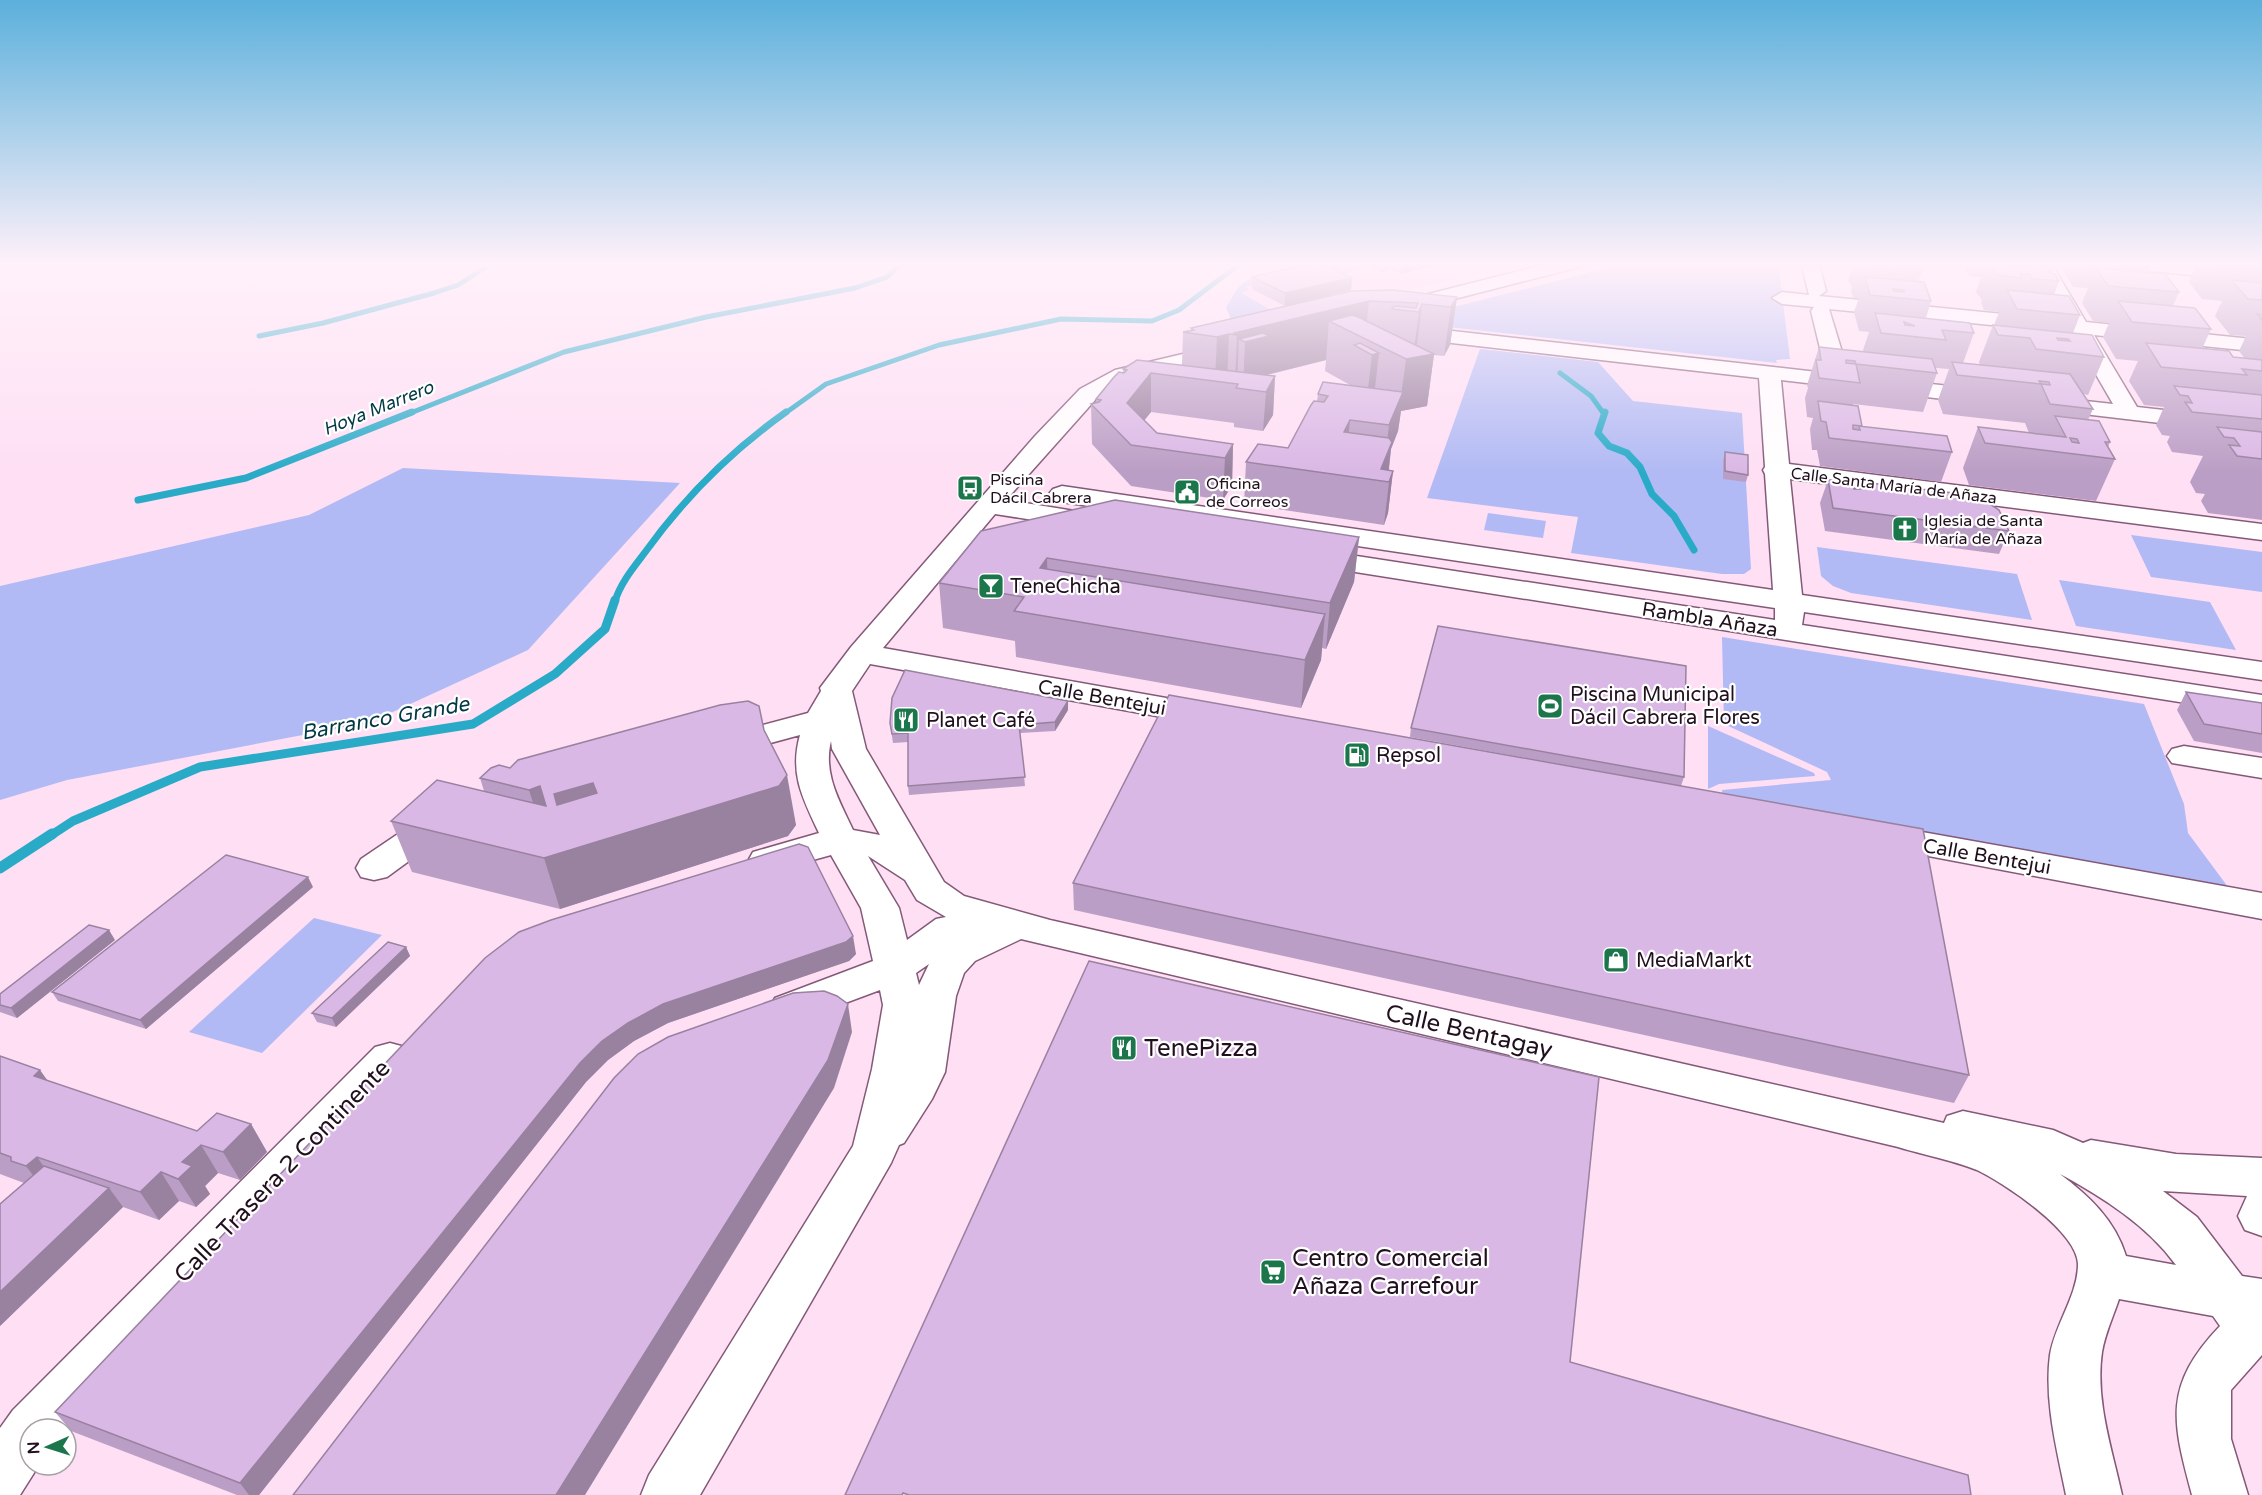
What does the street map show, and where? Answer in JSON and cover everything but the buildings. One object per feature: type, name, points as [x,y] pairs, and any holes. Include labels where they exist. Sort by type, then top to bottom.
[{"type":"street","points":[[1476,333],[1769,372],[2005,399]]},
{"type":"street","points":[[1827,333],[1839,380]]},
{"type":"street","points":[[2081,333],[2129,413]]},
{"type":"street","points":[[2134,333],[2262,346]]},
{"type":"street","points":[[875,1150],[893,1069],[903,1005],[880,908],[832,840],[812,777],[811,754],[832,708],[862,654],[1043,441],[1088,394],[1123,375],[1245,345]]},
{"type":"street","points":[[1769,372],[1775,470],[1791,632]]},
{"type":"street","points":[[2029,402],[2262,428]]},
{"type":"street","points":[[1043,441],[1052,469],[1080,488],[1220,516]]},
{"type":"street","name":"Calle Santa María de Añaza","points":[[1775,470],[2262,532]]},
{"type":"street","points":[[998,495],[1220,516]]},
{"type":"street","name":"Rambla Añaza","points":[[998,495],[1154,533],[2262,705]]},
{"type":"street","name":"Rambla Añaza","points":[[1220,516],[2262,671]]},
{"type":"street","points":[[909,599],[939,586],[960,561],[1005,535],[1048,526],[1118,530]]},
{"type":"street","name":"Calle Bentejui","points":[[862,654],[1240,721]]},
{"type":"street","points":[[698,752],[832,708]]},
{"type":"street","points":[[832,708],[860,772],[930,891],[951,905],[1040,932]]},
{"type":"street","points":[[2184,756],[2262,768]]},
{"type":"street","points":[[832,840],[854,817],[855,784],[860,772]]},
{"type":"street","points":[[374,868],[433,824],[468,815]]},
{"type":"street","name":"Calle Bentejui","points":[[1851,831],[2262,906]]},
{"type":"street","points":[[728,873],[832,840],[859,842],[879,847],[920,874]]},
{"type":"street","points":[[746,1024],[896,968],[950,929],[990,917]]},
{"type":"street","points":[[669,1495],[923,1073],[933,1033],[934,999],[942,969],[968,945],[1002,932],[1040,932]]},
{"type":"street","name":"Calle Bentagay","points":[[1040,932],[1898,1129]]},
{"type":"street","name":"Calle Trasera 2 Continente","points":[[45,1417],[419,1029]]},
{"type":"street","points":[[1898,1129],[1948,1126],[2128,1167],[2202,1177],[2262,1177]]},
{"type":"street","points":[[1898,1129],[1994,1158],[2038,1184],[2087,1228],[2102,1255],[2101,1274],[2084,1318],[2076,1355],[2077,1409],[2094,1495]]},
{"type":"street","points":[[2053,1149],[2117,1182],[2180,1232],[2251,1314]]},
{"type":"street","points":[[2101,1274],[2251,1314]]},
{"type":"street","points":[[2220,1495],[2204,1439],[2205,1386],[2216,1367],[2242,1340],[2251,1314]]},
{"type":"street","name":"Calle Trasera 2 Continente","points":[[0,1475],[18,1449]]},
{"type":"shaded area","points":[[1500,333],[1787,333],[1790,359],[1776,360],[1777,363]]},
{"type":"shaded area","points":[[1480,349],[1598,362],[1633,401],[1742,413],[1751,569],[1744,574],[1722,574],[1571,553],[1578,517],[1427,498]]},
{"type":"shaded area","points":[[403,468],[680,483],[528,650],[371,722],[67,780],[0,800],[0,586],[309,515]]},
{"type":"shaded area","points":[[1488,513],[1546,521],[1543,538],[1484,530]]},
{"type":"shaded area","points":[[2131,535],[2262,552],[2262,592],[2151,577]]},
{"type":"shaded area","points":[[1817,547],[2017,574],[2032,620],[1851,593],[1833,586],[1821,576]]},
{"type":"shaded area","points":[[2059,580],[2210,602],[2236,650],[2076,626]]},
{"type":"shaded area","points":[[1722,637],[2144,704],[2184,804],[2188,833],[2228,887],[1723,795],[1722,790],[1831,780],[1827,772],[1724,724]]},
{"type":"shaded area","points":[[1708,726],[1814,773],[1815,776],[1719,784],[1708,789]]},
{"type":"shaded area","points":[[314,918],[382,935],[262,1053],[189,1032]]},
{"type":"waterway","points":[[259,336],[275,333]]},
{"type":"waterway","name":"Hoya Marrero","points":[[408,414],[564,352],[642,333]]},
{"type":"waterway","name":"Barranco Grande","points":[[784,414],[826,384],[939,345],[996,333]]},
{"type":"waterway","points":[[1560,373],[1591,396],[1604,414]]},
{"type":"waterway","name":"Hoya Marrero","points":[[138,500],[246,478],[412,412]]},
{"type":"waterway","name":"Barranco Grande","points":[[615,601],[632,569],[693,494],[746,443],[786,412]]},
{"type":"waterway","points":[[1605,412],[1598,433],[1609,446],[1627,453],[1640,467],[1652,494],[1674,516],[1694,550]]},
{"type":"waterway","name":"Barranco Grande","points":[[50,836],[73,821],[200,767],[473,724],[555,674],[605,629],[615,600]]},
{"type":"waterway","name":"Barranco Grande","points":[[0,868],[52,834]]},
{"type":"place","name":"Piscina Dácil Cabrera","points":[[970,488]]},
{"type":"place","name":"Oficina de Correos","points":[[1187,492]]},
{"type":"place","name":"Iglesia de Santa María de Añaza","points":[[1905,529]]},
{"type":"place","name":"TeneChicha","points":[[991,586]]},
{"type":"place","name":"Piscina Municipal Dácil Cabrera Flores","points":[[1550,706]]},
{"type":"place","name":"Planet Café","points":[[906,720]]},
{"type":"place","name":"Repsol","points":[[1357,755]]},
{"type":"place","name":"MediaMarkt","points":[[1616,960]]},
{"type":"place","name":"TenePizza","points":[[1124,1048]]},
{"type":"place","name":"Centro Comercial Añaza Carrefour","points":[[1273,1272]]}]
